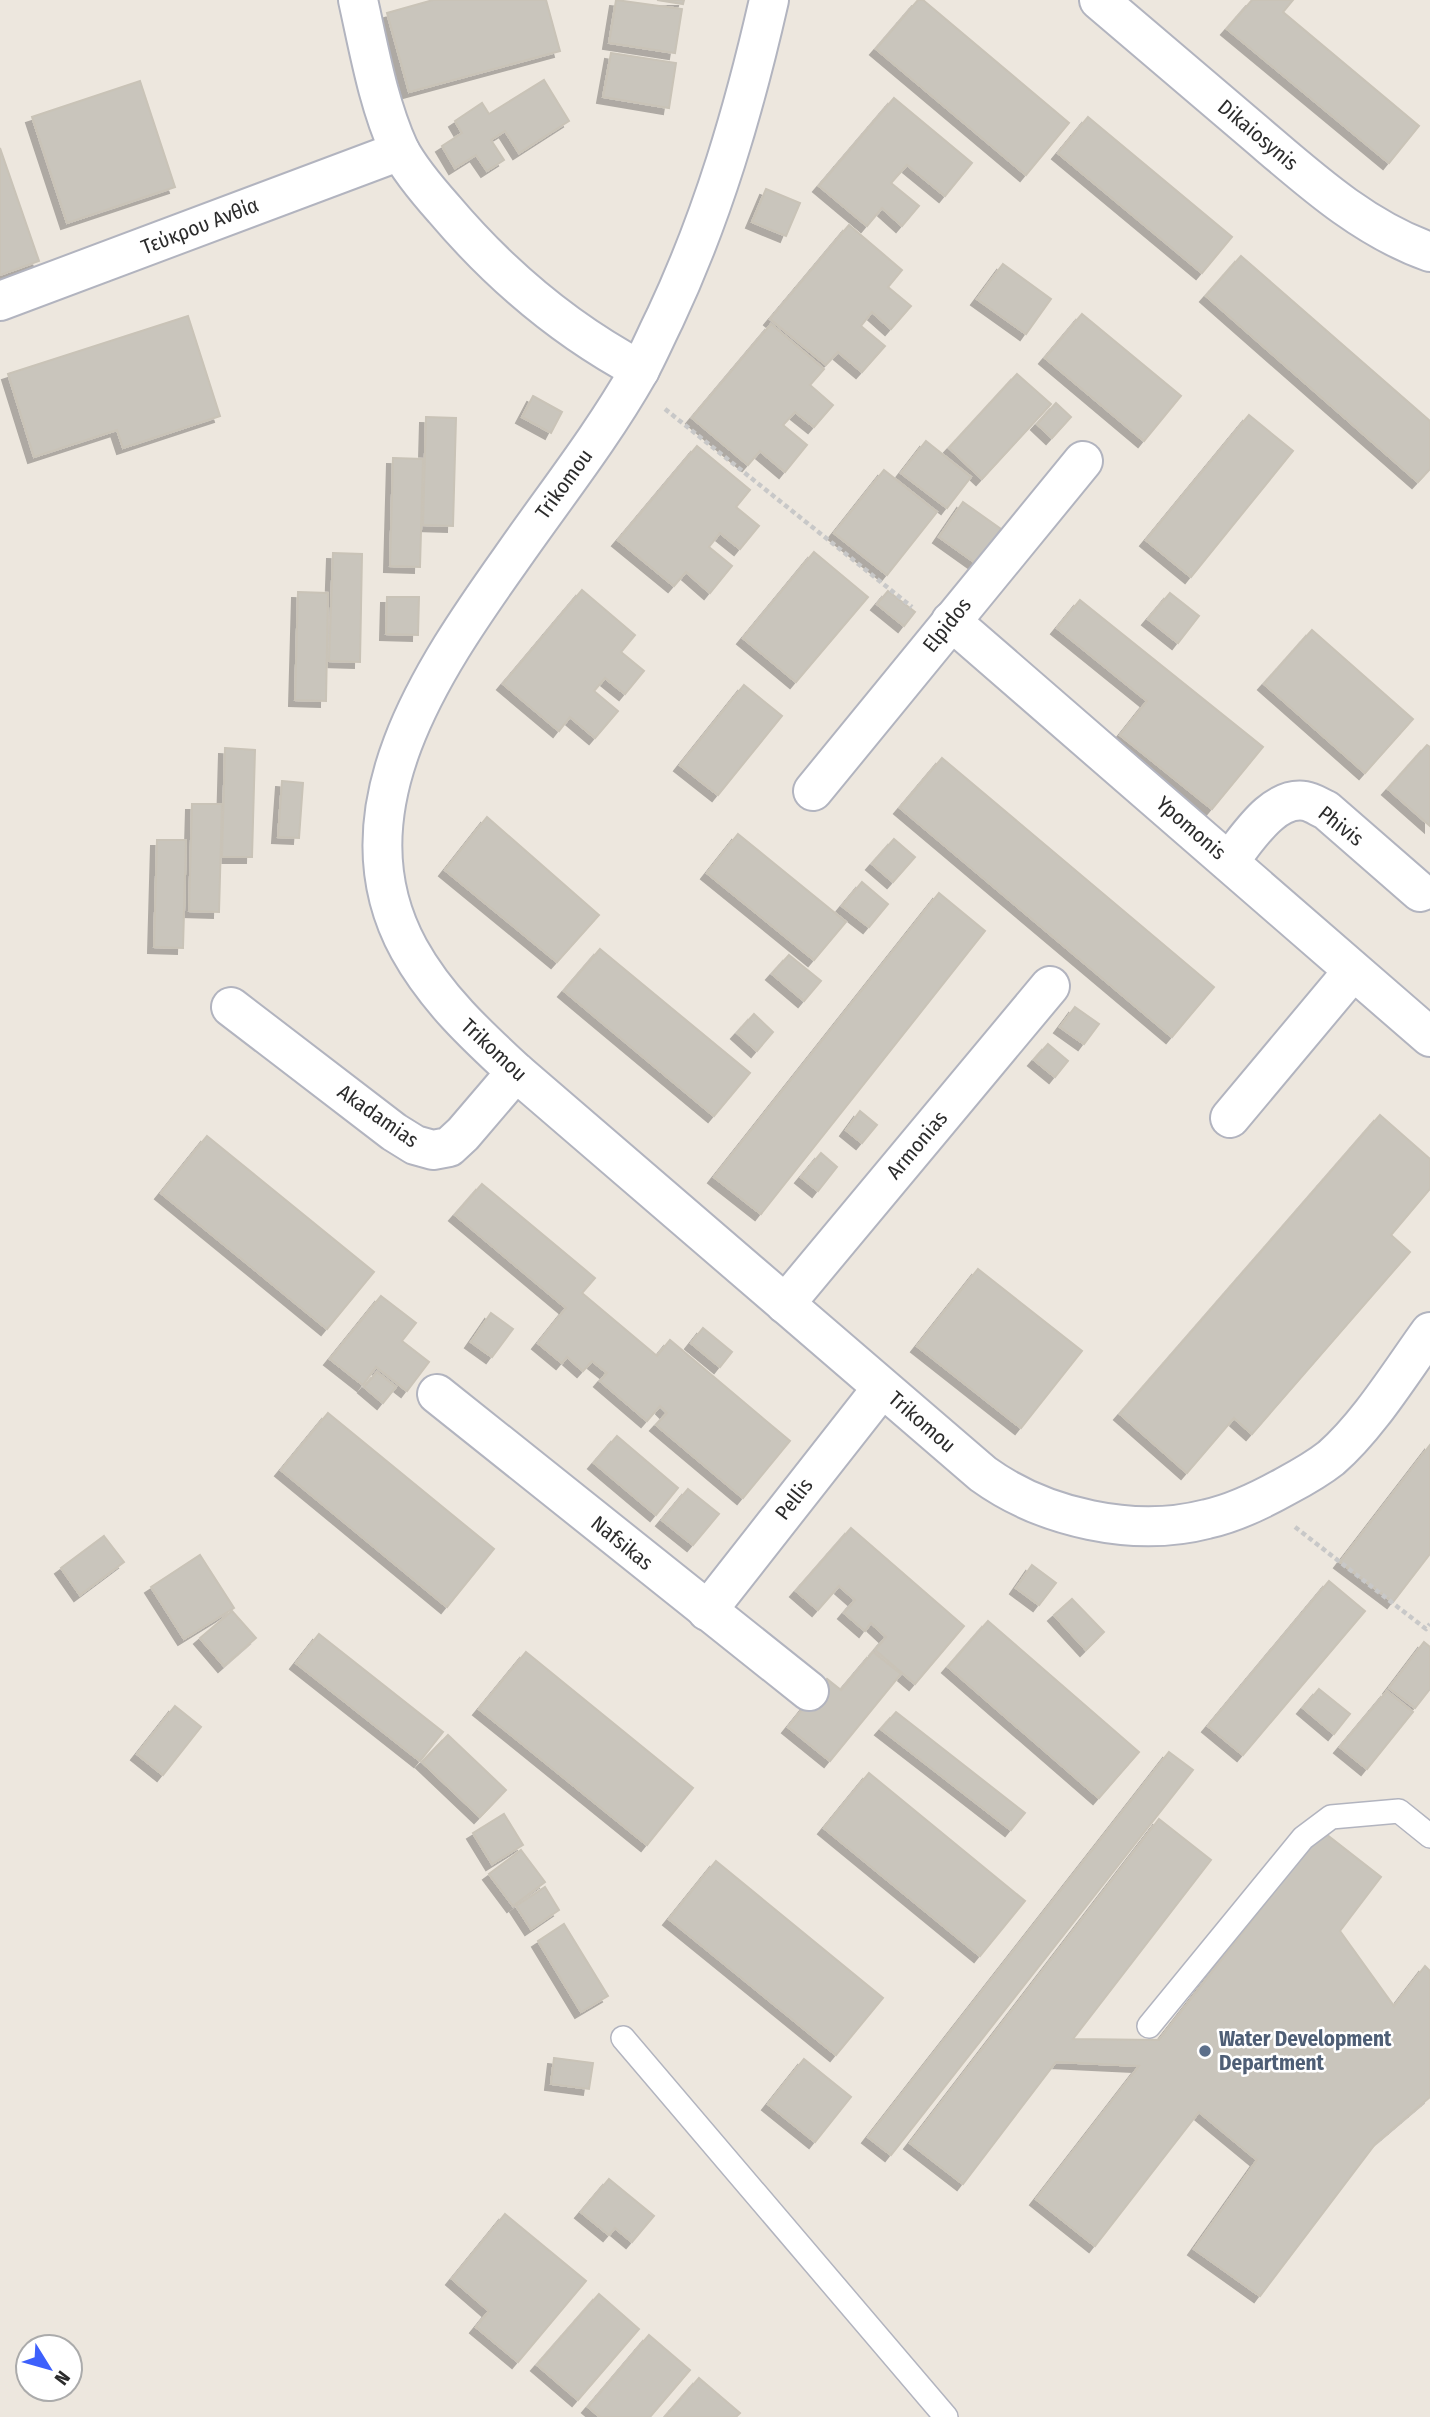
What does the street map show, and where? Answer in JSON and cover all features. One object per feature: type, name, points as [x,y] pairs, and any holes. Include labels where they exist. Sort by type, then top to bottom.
[{"type":"street","points":[[358,0],[387,116],[400,151],[433,196],[475,246],[522,291],[599,348],[640,370]]},
{"type":"street","name":"Trikomou","points":[[769,0],[755,63],[724,174],[687,270],[640,370],[606,425],[466,622],[419,702],[395,762],[385,811],[383,850],[389,898],[408,947],[430,983],[466,1026],[516,1072],[882,1388],[1001,1487],[1060,1512],[1121,1525],[1164,1525],[1207,1520],[1261,1500],[1308,1474],[1331,1457],[1360,1427],[1430,1332]]},
{"type":"street","name":"Dikaiosynis","points":[[1099,0],[1326,192],[1368,222],[1406,244],[1430,252]]},
{"type":"street","name":"Τεύκρου Ανθία","points":[[0,301],[400,151]]},
{"type":"street","name":"Elpidos","points":[[813,791],[1083,461]]},
{"type":"street","name":"Ypomonis","points":[[947,626],[1229,861],[1430,1037]]},
{"type":"street","name":"Phivis","points":[[1229,861],[1266,817],[1279,807],[1295,800],[1308,801],[1325,810],[1420,891]]},
{"type":"street","points":[[1230,1118],[1353,971]]},
{"type":"street","name":"Armonias","points":[[785,1304],[1050,986]]},
{"type":"street","name":"Akadamias","points":[[231,1007],[394,1132],[415,1145],[433,1150],[449,1147],[463,1135],[516,1072]]},
{"type":"street","name":"Pellis","points":[[707,1611],[882,1388]]},
{"type":"street","name":"Nafsikas","points":[[437,1394],[809,1691]]},
{"type":"lane","points":[[1149,2026],[1303,1838],[1331,1817],[1399,1811],[1430,1836]]},
{"type":"lane","points":[[623,2038],[946,2417]]},
{"type":"path","points":[[640,370],[664,407],[947,626]]},
{"type":"path","points":[[1261,1500],[1426,1629],[1430,1624]]},
{"type":"building","points":[[433,0],[546,0],[560,51],[409,92],[387,13]]},
{"type":"building","points":[[616,0],[682,9],[675,53],[609,43]]},
{"type":"building","points":[[657,0],[684,0],[683,4]]},
{"type":"building","points":[[918,0],[923,0],[1069,123],[1026,175],[876,49]]},
{"type":"building","points":[[1252,0],[1293,0],[1283,12],[1419,126],[1389,163],[1227,29]]},
{"type":"building","points":[[611,53],[676,63],[669,108],[603,97]]},
{"type":"building","points":[[544,80],[569,121],[519,153],[505,131],[491,140],[504,160],[487,171],[476,155],[455,168],[442,146],[462,133],[455,121],[482,103],[489,114]]},
{"type":"building","points":[[140,81],[175,187],[67,223],[32,117]]},
{"type":"building","points":[[894,98],[972,163],[945,196],[907,165],[891,183],[919,206],[902,226],[882,208],[867,226],[819,186]]},
{"type":"building","points":[[1088,117],[1232,237],[1202,273],[1058,153]]},
{"type":"building","points":[[0,148],[39,261],[0,275]]},
{"type":"building","points":[[766,189],[800,203],[786,236],[752,222]]},
{"type":"building","points":[[849,225],[902,270],[888,287],[911,306],[891,329],[872,312],[861,326],[885,346],[862,372],[838,352],[826,365],[770,319]]},
{"type":"building","points":[[1241,256],[1430,421],[1430,469],[1418,482],[1206,296]]},
{"type":"building","points":[[1003,264],[1051,299],[1026,334],[977,299]]},
{"type":"building","points":[[1082,314],[1181,396],[1144,441],[1045,358]]},
{"type":"building","points":[[188,316],[220,416],[123,448],[117,430],[34,457],[8,374]]},
{"type":"building","points":[[771,324],[824,369],[810,385],[833,405],[814,427],[795,412],[783,425],[807,445],[785,472],[760,451],[748,465],[692,418]]},
{"type":"building","points":[[1017,374],[1051,404],[982,479],[949,448]]},
{"type":"building","points":[[533,396],[562,412],[551,433],[522,417]]},
{"type":"building","points":[[1056,403],[1071,417],[1052,438],[1037,424]]},
{"type":"building","points":[[1249,415],[1293,451],[1191,577],[1146,540]]},
{"type":"building","points":[[426,417],[456,418],[453,526],[423,525]]},
{"type":"building","points":[[926,441],[971,477],[947,508],[901,473]]},
{"type":"building","points":[[697,446],[750,490],[736,507],[759,526],[740,549],[720,533],[709,547],[732,566],[710,593],[686,572],[674,586],[618,540]]},
{"type":"building","points":[[393,458],[423,459],[420,567],[390,566]]},
{"type":"building","points":[[884,470],[937,512],[887,575],[834,533]]},
{"type":"building","points":[[963,502],[1001,529],[977,564],[939,537]]},
{"type":"building","points":[[814,552],[868,597],[796,682],[743,638]]},
{"type":"building","points":[[333,553],[362,554],[360,662],[329,661]]},
{"type":"building","points":[[582,590],[635,635],[621,652],[644,671],[625,694],[605,678],[594,691],[618,711],[595,738],[570,717],[559,731],[503,684]]},
{"type":"building","points":[[888,591],[915,612],[904,626],[877,604]]},
{"type":"building","points":[[298,592],[328,593],[326,701],[295,700]]},
{"type":"building","points":[[1170,593],[1199,616],[1178,643],[1148,619]]},
{"type":"building","points":[[387,597],[419,597],[418,635],[386,634]]},
{"type":"building","points":[[1080,600],[1263,747],[1212,809],[1120,735],[1147,701],[1057,628]]},
{"type":"building","points":[[1312,630],[1413,719],[1365,773],[1264,684]]},
{"type":"building","points":[[744,685],[782,716],[718,795],[680,765]]},
{"type":"building","points":[[1427,745],[1430,747],[1430,826],[1388,789]]},
{"type":"building","points":[[225,748],[255,750],[252,857],[222,857]]},
{"type":"building","points":[[942,758],[1214,987],[1172,1037],[900,808]]},
{"type":"building","points":[[282,781],[303,783],[299,838],[278,837]]},
{"type":"building","points":[[192,804],[222,804],[219,912],[189,911]]},
{"type":"building","points":[[487,817],[599,915],[557,962],[445,870]]},
{"type":"building","points":[[738,834],[846,922],[814,960],[707,873]]},
{"type":"building","points":[[894,839],[915,857],[893,882],[872,864]]},
{"type":"building","points":[[157,840],[186,840],[183,948],[154,947]]},
{"type":"building","points":[[862,882],[888,904],[869,927],[842,906]]},
{"type":"building","points":[[939,893],[985,931],[761,1214],[714,1177]]},
{"type":"building","points":[[600,949],[750,1073],[714,1116],[564,991]]},
{"type":"building","points":[[789,955],[821,981],[804,1001],[772,974]]},
{"type":"building","points":[[1075,1007],[1099,1024],[1084,1044],[1060,1027]]},
{"type":"building","points":[[754,1014],[773,1032],[757,1051],[737,1033]]},
{"type":"building","points":[[1048,1044],[1068,1061],[1055,1077],[1034,1060]]},
{"type":"building","points":[[860,1111],[877,1125],[862,1143],[846,1130]]},
{"type":"building","points":[[1380,1115],[1430,1159],[1430,1189],[1391,1235],[1410,1252],[1252,1434],[1234,1418],[1187,1473],[1120,1414]]},
{"type":"building","points":[[207,1136],[374,1272],[327,1329],[161,1193]]},
{"type":"building","points":[[821,1153],[837,1167],[818,1191],[801,1177]]},
{"type":"building","points":[[482,1184],[595,1278],[582,1293],[657,1356],[670,1340],[790,1441],[743,1498],[656,1425],[667,1413],[660,1406],[647,1421],[600,1381],[607,1373],[592,1361],[583,1371],[567,1357],[562,1363],[538,1343],[566,1308],[455,1215]]},
{"type":"building","points":[[978,1269],[1082,1351],[1021,1428],[917,1346]]},
{"type":"building","points":[[381,1296],[416,1323],[402,1341],[429,1362],[407,1391],[376,1367],[363,1385],[330,1359]]},
{"type":"building","points":[[491,1313],[513,1329],[492,1357],[471,1342]]},
{"type":"building","points":[[703,1328],[732,1352],[720,1367],[691,1343]]},
{"type":"building","points":[[377,1372],[396,1387],[383,1403],[364,1387]]},
{"type":"building","points":[[328,1413],[494,1549],[447,1607],[281,1470]]},
{"type":"building","points":[[617,1436],[678,1488],[656,1515],[594,1463]]},
{"type":"building","points":[[1430,1445],[1430,1554],[1393,1602],[1340,1562]]},
{"type":"building","points":[[688,1489],[719,1514],[693,1545],[662,1520]]},
{"type":"building","points":[[851,1528],[964,1626],[915,1684],[875,1650],[886,1637],[871,1623],[865,1631],[844,1613],[855,1600],[839,1586],[818,1610],[796,1591]]},
{"type":"building","points":[[104,1536],[124,1562],[80,1595],[61,1568]]},
{"type":"building","points":[[200,1555],[234,1608],[184,1639],[151,1587]]},
{"type":"building","points":[[1032,1565],[1056,1583],[1039,1605],[1016,1588]]},
{"type":"building","points":[[1329,1581],[1365,1611],[1243,1755],[1208,1726]]},
{"type":"building","points":[[1072,1599],[1104,1632],[1086,1650],[1054,1615]]},
{"type":"building","points":[[232,1611],[256,1638],[224,1666],[200,1638]]},
{"type":"building","points":[[988,1621],[1139,1752],[1099,1798],[948,1667]]},
{"type":"building","points":[[319,1634],[443,1732],[420,1761],[296,1663]]},
{"type":"building","points":[[1424,1642],[1430,1647],[1430,1689],[1415,1708],[1389,1688]]},
{"type":"building","points":[[526,1652],[693,1788],[647,1845],[479,1709]]},
{"type":"building","points":[[873,1652],[901,1674],[830,1761],[788,1727],[827,1679],[841,1690]]},
{"type":"building","points":[[1319,1689],[1350,1714],[1334,1734],[1303,1708]]},
{"type":"building","points":[[1387,1691],[1413,1712],[1367,1769],[1340,1747]]},
{"type":"building","points":[[175,1706],[201,1727],[163,1775],[137,1754]]},
{"type":"building","points":[[896,1712],[1025,1813],[1011,1830],[881,1729]]},
{"type":"building","points":[[448,1735],[506,1790],[480,1817],[422,1762]]},
{"type":"building","points":[[1169,1752],[1193,1770],[891,2155],[868,2137]]},
{"type":"building","points":[[869,1773],[1025,1901],[980,1956],[824,1828]]},
{"type":"building","points":[[504,1814],[523,1845],[492,1864],[473,1833]]},
{"type":"building","name":"Water Development Department","points":[[1159,1819],[1211,1860],[1073,2039],[1159,2040],[1322,1831],[1381,1877],[1340,1931],[1394,2006],[1425,1966],[1430,1971],[1430,2097],[1376,2143],[1260,2296],[1194,2249],[1257,2160],[1199,2112],[1095,2246],[1036,2199],[1139,2066],[1056,2062],[963,2184],[910,2143]]},
{"type":"building","points":[[521,1850],[545,1882],[513,1906],[489,1874]]},
{"type":"building","points":[[716,1861],[883,1998],[836,2055],[669,1919]]},
{"type":"building","points":[[545,1887],[559,1910],[531,1929],[516,1906]]},
{"type":"building","points":[[564,1924],[608,1996],[581,2012],[538,1941]]},
{"type":"building","points":[[554,2058],[593,2063],[589,2089],[551,2084]]},
{"type":"building","points":[[804,2059],[851,2097],[815,2142],[768,2104]]},
{"type":"building","points":[[609,2179],[654,2216],[632,2242],[615,2228],[609,2235],[581,2212]]},
{"type":"building","points":[[505,2214],[586,2281],[518,2362],[476,2327],[489,2311],[452,2279]]},
{"type":"building","points":[[599,2294],[639,2329],[578,2400],[537,2365]]},
{"type":"building","points":[[649,2335],[690,2370],[650,2417],[600,2417],[588,2407]]},
{"type":"building","points":[[699,2378],[740,2413],[736,2417],[665,2417]]},
{"type":"place","name":"Water Development Department","points":[[1205,2051]]}]
